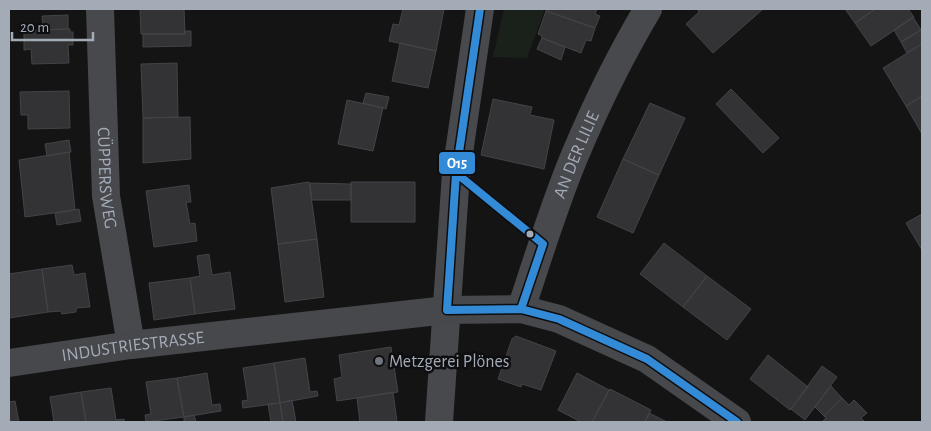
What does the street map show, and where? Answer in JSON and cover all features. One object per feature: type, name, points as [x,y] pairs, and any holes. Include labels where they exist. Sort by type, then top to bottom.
[{"type":"street","name":"CÜPPERSWEG","points":[[100,9],[106,196],[131,345]]},
{"type":"street","points":[[439,422],[456,174],[480,9]]},
{"type":"street","name":"AN DER LILIE","points":[[522,310],[553,213],[575,154],[625,47],[648,9]]},
{"type":"street","name":"INDUSTRIESTRASSE","points":[[9,363],[131,345],[447,310],[522,310],[559,320],[646,359],[737,422]]},
{"type":"shaded area","points":[[504,9],[545,9],[527,58],[493,57]]},
{"type":"building","points":[[140,9],[184,9],[185,34],[141,34]]},
{"type":"building","points":[[403,9],[444,9],[436,51],[389,41],[393,24],[399,25]]},
{"type":"building","points":[[547,9],[597,9],[595,14],[600,16],[595,28],[546,11]]},
{"type":"building","points":[[701,9],[763,9],[713,53],[686,24]]},
{"type":"building","points":[[845,9],[875,9],[855,23]]},
{"type":"building","points":[[875,9],[908,9],[914,17],[871,46],[855,23]]},
{"type":"building","points":[[546,11],[595,28],[591,41],[586,40],[581,53],[542,38],[538,34]]},
{"type":"building","points":[[68,15],[68,29],[43,30],[42,16]]},
{"type":"building","points":[[913,17],[921,30],[901,42],[894,30]]},
{"type":"building","points":[[70,29],[70,32],[73,32],[73,45],[68,45],[69,63],[32,64],[31,49],[24,50],[24,34],[31,33],[31,30]]},
{"type":"building","points":[[921,30],[922,44],[907,53],[901,42]]},
{"type":"building","points":[[184,31],[191,31],[191,46],[143,47],[143,34],[185,34]]},
{"type":"building","points":[[542,38],[565,47],[561,60],[537,49]]},
{"type":"building","points":[[400,43],[436,51],[428,88],[392,81]]},
{"type":"building","points":[[922,44],[922,96],[906,106],[883,68]]},
{"type":"building","points":[[177,63],[178,117],[143,118],[141,64]]},
{"type":"building","points":[[731,89],[779,138],[763,153],[716,104]]},
{"type":"building","points":[[69,91],[70,128],[28,129],[28,115],[21,115],[20,92]]},
{"type":"building","points":[[366,93],[389,97],[386,109],[363,103]]},
{"type":"building","points":[[922,96],[922,134],[906,106]]},
{"type":"building","points":[[493,99],[532,107],[530,115],[554,120],[544,169],[481,155]]},
{"type":"building","points":[[347,100],[383,108],[373,151],[338,144]]},
{"type":"building","points":[[650,103],[685,118],[659,175],[623,159]]},
{"type":"building","points":[[190,117],[191,159],[143,163],[143,118]]},
{"type":"building","points":[[69,140],[71,152],[47,156],[45,144]]},
{"type":"building","points":[[69,152],[75,210],[25,217],[19,160]]},
{"type":"building","points":[[623,159],[659,175],[633,233],[597,217]]},
{"type":"building","points":[[309,182],[317,239],[278,244],[271,188]]},
{"type":"building","points":[[351,182],[415,182],[415,222],[351,222]]},
{"type":"building","points":[[310,183],[351,184],[351,200],[312,200]]},
{"type":"building","points":[[189,185],[191,202],[186,202],[190,224],[195,223],[197,241],[154,247],[146,191]]},
{"type":"building","points":[[79,209],[81,221],[57,225],[55,213]]},
{"type":"building","points":[[922,214],[922,250],[906,223]]},
{"type":"building","points":[[317,239],[324,297],[285,302],[278,244]]},
{"type":"building","points":[[664,243],[707,276],[683,307],[640,274]]},
{"type":"building","points":[[209,254],[212,275],[230,272],[235,309],[195,314],[190,278],[200,276],[197,256]]},
{"type":"building","points":[[72,265],[74,275],[85,273],[90,307],[76,308],[76,312],[62,314],[61,311],[48,312],[42,269]]},
{"type":"building","points":[[42,269],[48,312],[9,318],[9,274]]},
{"type":"building","points":[[707,276],[751,309],[727,340],[683,307]]},
{"type":"building","points":[[190,278],[195,314],[154,320],[149,283]]},
{"type":"building","points":[[516,336],[556,351],[541,390],[522,384],[521,387],[498,379],[512,339]]},
{"type":"building","points":[[391,347],[398,392],[337,401],[334,379],[342,377],[339,355]]},
{"type":"building","points":[[768,355],[808,387],[790,410],[750,379]]},
{"type":"building","points":[[305,358],[310,392],[317,391],[318,396],[280,403],[274,363]]},
{"type":"building","points":[[274,363],[280,403],[243,408],[242,401],[248,400],[243,368]]},
{"type":"building","points":[[822,366],[837,377],[805,420],[791,409]]},
{"type":"building","points":[[207,373],[212,405],[220,404],[221,411],[184,417],[177,378]]},
{"type":"building","points":[[577,373],[609,390],[592,422],[581,422],[558,410]]},
{"type":"building","points":[[177,378],[184,417],[146,422],[145,415],[151,414],[146,382]]},
{"type":"building","points":[[831,386],[842,398],[824,416],[815,407]]},
{"type":"building","points":[[111,388],[116,420],[124,419],[124,422],[86,422],[81,392]]},
{"type":"building","points":[[610,389],[651,410],[645,422],[592,422]]},
{"type":"building","points":[[81,392],[86,422],[54,422],[50,397]]},
{"type":"building","points":[[393,392],[397,422],[360,422],[357,398]]},
{"type":"building","points":[[842,398],[849,405],[854,400],[867,413],[861,418],[865,422],[822,422],[826,418],[824,416]]},
{"type":"building","points":[[292,400],[296,422],[283,422],[280,403]]},
{"type":"building","points":[[15,401],[19,422],[9,422],[9,402]]},
{"type":"building","points":[[280,403],[283,422],[271,422],[268,404]]},
{"type":"building","points":[[649,413],[667,422],[645,422]]},
{"type":"building","points":[[194,415],[196,422],[184,422],[184,417]]},
{"type":"transit line","name":"O15","points":[[480,9],[456,173],[447,310],[521,309],[559,319],[647,359],[737,422]]},
{"type":"transit line","name":"O15","points":[[456,173],[543,244],[521,309]]},
{"type":"place","name":"Metzgerei Plönes","points":[[379,361]]}]
